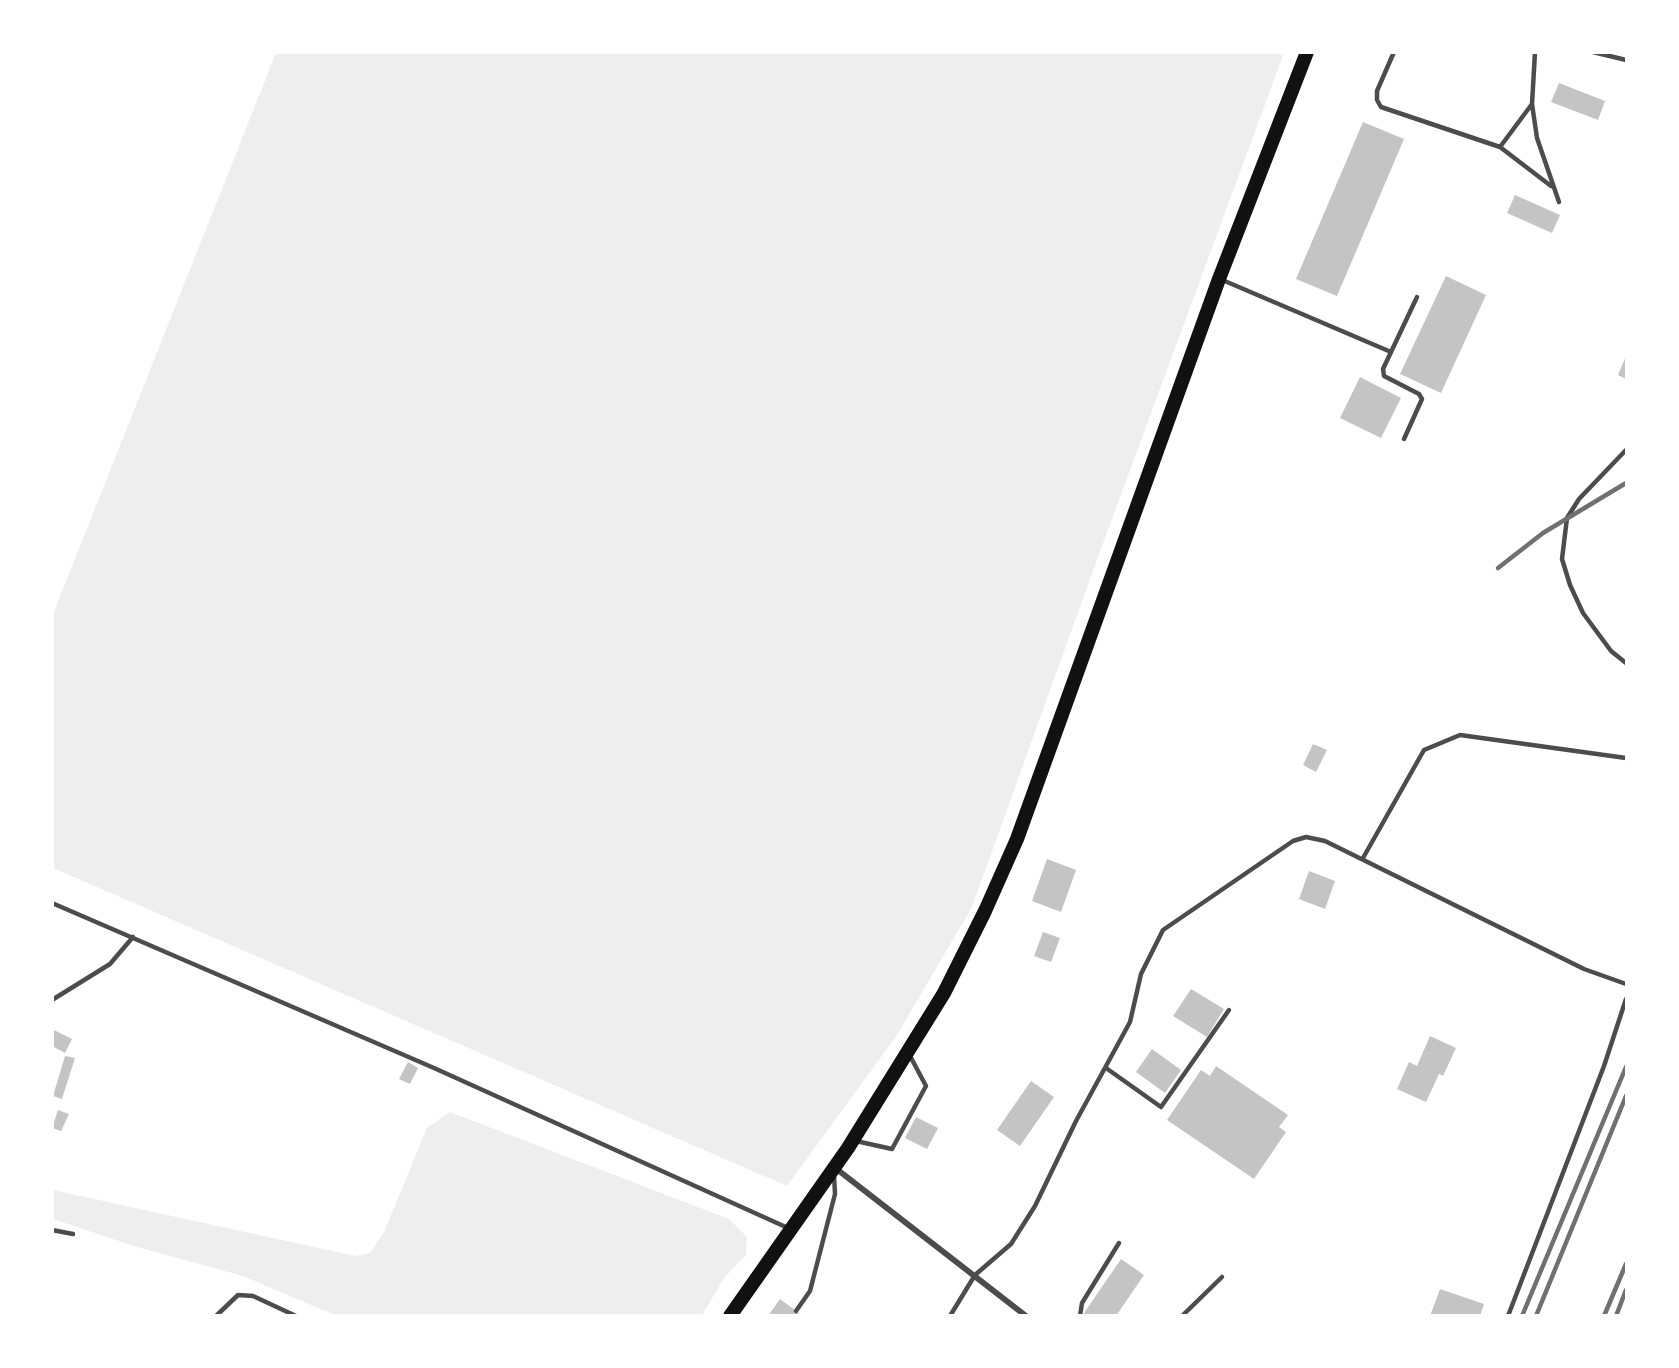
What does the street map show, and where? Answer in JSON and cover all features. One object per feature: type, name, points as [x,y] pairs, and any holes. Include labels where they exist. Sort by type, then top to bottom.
[{"type":"main road","points":[[730,1316],[852,1140],[944,993],[1017,839],[1219,279],[1307,52]]},
{"type":"street","points":[[834,1167],[876,1202],[1026,1316]]},
{"type":"lane","points":[[1394,52],[1377,91],[1377,100],[1381,107],[1500,147],[1551,186]]},
{"type":"lane","points":[[1535,52],[1532,104],[1537,138],[1551,186],[1559,202]]},
{"type":"lane","points":[[1593,52],[1617,55],[1626,60]]},
{"type":"lane","points":[[1500,147],[1532,104]]},
{"type":"lane","points":[[1219,279],[1391,352]]},
{"type":"lane","points":[[1404,439],[1422,399],[1419,394],[1384,376],[1383,369],[1417,297]]},
{"type":"lane","points":[[1626,450],[1579,499],[1567,518],[1562,558],[1570,585],[1582,612],[1611,651],[1626,663]]},
{"type":"lane","points":[[1363,858],[1424,750],[1460,735],[1626,758]]},
{"type":"lane","points":[[950,1316],[975,1275],[1011,1244],[1035,1206],[1076,1121],[1130,1022],[1141,974],[1163,930],[1293,841],[1306,837],[1325,841],[1584,969],[1626,984]]},
{"type":"lane","points":[[52,903],[424,1064],[790,1229]]},
{"type":"lane","points":[[52,1000],[110,964],[133,937]]},
{"type":"lane","points":[[1508,1316],[1604,1066],[1626,999]]},
{"type":"lane","points":[[1106,1068],[1161,1107],[1229,1010]]},
{"type":"lane","points":[[852,1140],[892,1149],[926,1086],[908,1052]]},
{"type":"lane","points":[[796,1311],[810,1291],[813,1280],[835,1194],[834,1167]]},
{"type":"lane","points":[[52,1230],[73,1234]]},
{"type":"lane","points":[[1080,1316],[1082,1303],[1119,1242]]},
{"type":"lane","points":[[1182,1316],[1222,1277]]},
{"type":"lane","points":[[216,1316],[222,1307],[238,1295],[254,1296],[296,1316]]},
{"type":"shaded area","points":[[276,53],[1284,53],[1099,554],[972,907],[897,1035],[787,1186],[53,868],[53,614]]},
{"type":"shaded area","points":[[450,1112],[729,1219],[747,1237],[746,1255],[724,1278],[702,1315],[337,1316],[243,1276],[137,1247],[53,1219],[53,1190],[355,1256],[370,1253],[384,1232],[427,1128]]},
{"type":"building","points":[[1559,83],[1605,101],[1598,120],[1551,102]]},
{"type":"building","points":[[1363,122],[1404,139],[1337,296],[1296,279]]},
{"type":"building","points":[[1515,195],[1560,215],[1552,233],[1507,213]]},
{"type":"building","points":[[1446,276],[1486,295],[1441,393],[1400,374]]},
{"type":"building","points":[[1626,356],[1626,379],[1618,375]]},
{"type":"building","points":[[1360,377],[1401,398],[1381,438],[1340,418]]},
{"type":"building","points":[[1313,744],[1327,750],[1316,772],[1303,765]]},
{"type":"building","points":[[1047,859],[1076,870],[1061,912],[1032,901]]},
{"type":"building","points":[[1309,871],[1335,881],[1325,909],[1299,899]]},
{"type":"building","points":[[1043,932],[1060,938],[1051,962],[1034,956]]},
{"type":"building","points":[[1191,989],[1224,1009],[1207,1037],[1173,1016]]},
{"type":"building","points":[[52,1029],[72,1039],[65,1053],[52,1046]]},
{"type":"building","points":[[1430,1036],[1456,1048],[1443,1076],[1439,1074],[1426,1102],[1397,1089],[1409,1062],[1417,1066]]},
{"type":"building","points":[[1152,1049],[1181,1070],[1165,1093],[1136,1072]]},
{"type":"building","points":[[65,1056],[75,1058],[62,1099],[53,1096]]},
{"type":"building","points":[[408,1062],[418,1068],[410,1084],[399,1079]]},
{"type":"building","points":[[1216,1066],[1288,1115],[1279,1127],[1286,1132],[1254,1179],[1167,1120],[1201,1070],[1210,1076]]},
{"type":"building","points":[[1031,1081],[1054,1097],[1020,1146],[997,1130]]},
{"type":"building","points":[[58,1110],[69,1114],[61,1131],[52,1128]]},
{"type":"building","points":[[916,1117],[938,1128],[927,1149],[905,1138]]},
{"type":"building","points":[[1121,1259],[1144,1275],[1116,1316],[1087,1316],[1084,1313]]},
{"type":"building","points":[[1440,1289],[1484,1304],[1480,1316],[1430,1316]]},
{"type":"building","points":[[780,1299],[796,1311],[802,1316],[768,1316]]},
{"type":"railway","points":[[1498,568],[1543,533],[1626,483]]},
{"type":"railway","points":[[1522,1316],[1626,1067]]},
{"type":"railway","points":[[1536,1316],[1626,1096]]},
{"type":"railway","points":[[1604,1316],[1626,1264]]},
{"type":"railway","points":[[1616,1316],[1626,1290]]}]
